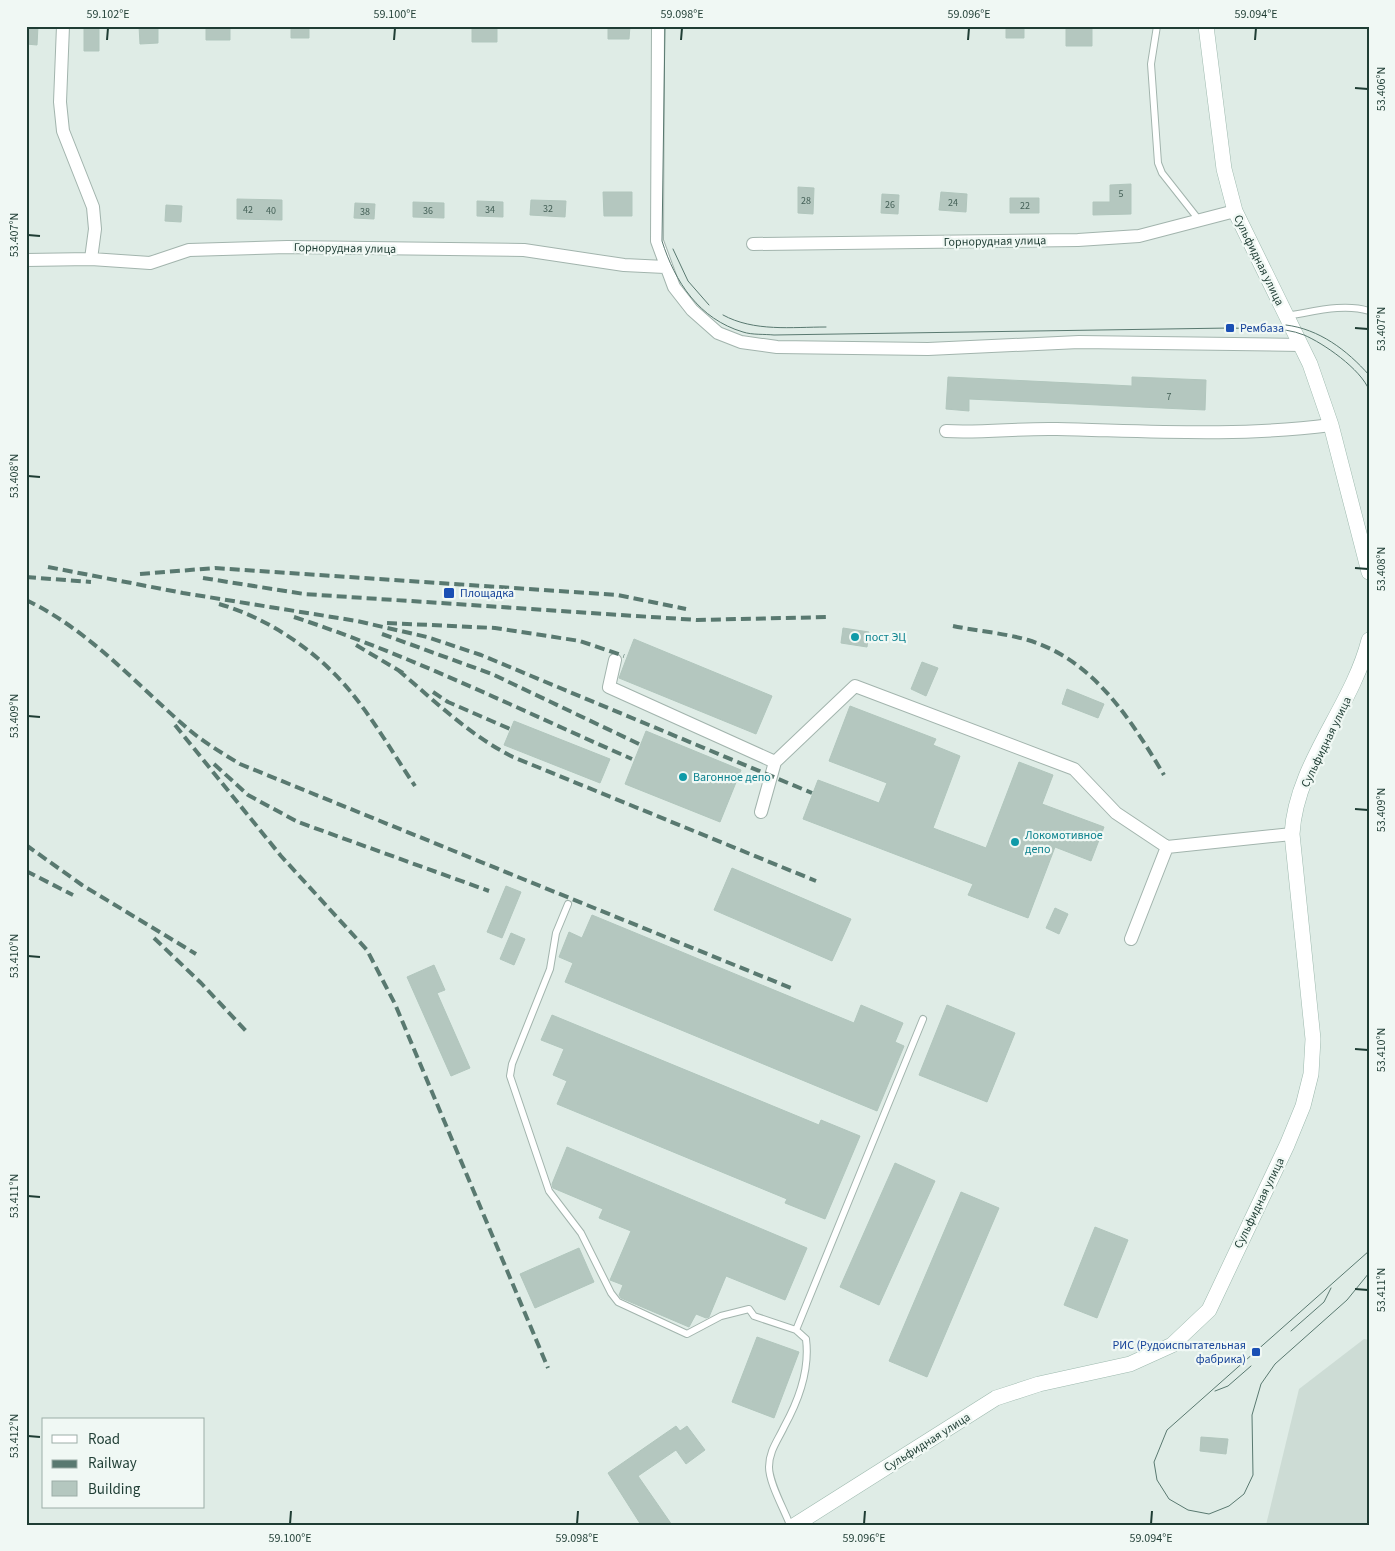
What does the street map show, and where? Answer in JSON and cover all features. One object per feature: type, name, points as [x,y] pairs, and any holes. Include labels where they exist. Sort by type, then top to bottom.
[{"type":"street","points":[[63,26],[60,102],[63,131],[93,207],[95,229],[91,259]]},
{"type":"street","points":[[658,26],[657,241],[674,287],[692,310],[718,333],[741,342],[777,347],[928,349],[1079,342],[1301,345]]},
{"type":"street","name":"Сульфидная улица","points":[[1206,26],[1224,169],[1235,211],[1301,345],[1331,425],[1369,572]]},
{"type":"street","name":"Горнорудная улица","points":[[753,244],[1078,240],[1138,236],[1235,211]]},
{"type":"street","name":"Горнорудная улица","points":[[26,260],[91,259],[150,264],[189,250],[307,247],[524,250],[624,265],[665,266]]},
{"type":"street","points":[[946,431],[976,433],[1016,428],[1203,434],[1291,430],[1331,425]]},
{"type":"street","name":"Сульфидная улица","points":[[795,1525],[996,1398],[1039,1384],[1130,1364],[1172,1345],[1209,1310],[1287,1145],[1303,1106],[1311,1074],[1313,1039],[1292,834],[1293,820],[1313,762],[1350,692],[1364,661],[1369,640]]},
{"type":"street","points":[[615,660],[609,687],[775,762]]},
{"type":"street","points":[[761,812],[775,762],[855,686],[1074,769],[1116,813],[1167,847],[1292,834]]},
{"type":"street","points":[[1131,939],[1167,847]]},
{"type":"lane","points":[[1157,26],[1151,64],[1158,163],[1162,173],[1199,220]]},
{"type":"lane","points":[[1286,316],[1369,305]]},
{"type":"lane","points":[[1357,308],[1369,312]]},
{"type":"lane","points":[[568,904],[556,933],[550,969],[512,1064],[510,1076],[549,1191],[581,1233],[611,1293],[618,1302],[687,1334],[721,1316],[749,1309],[754,1316],[796,1330],[806,1339],[808,1353],[805,1374],[795,1406],[772,1450],[769,1467],[790,1525]]},
{"type":"lane","points":[[796,1330],[924,1019]]},
{"type":"shaded area","points":[[1364,1339],[1369,1340],[1369,1525],[1266,1525],[1299,1389]]},
{"type":"building","points":[[26,26],[38,26],[37,45],[26,44]]},
{"type":"building","points":[[84,26],[99,26],[99,51],[84,51]]},
{"type":"building","points":[[139,26],[158,26],[158,43],[140,44]]},
{"type":"building","points":[[206,26],[230,26],[230,40],[206,40]]},
{"type":"building","points":[[291,26],[309,26],[309,38],[291,38]]},
{"type":"building","points":[[472,26],[497,26],[497,42],[472,42]]},
{"type":"building","points":[[608,26],[630,26],[629,39],[608,39]]},
{"type":"building","points":[[1006,26],[1024,26],[1024,38],[1006,38]]},
{"type":"building","points":[[1066,26],[1092,26],[1092,46],[1066,46]]},
{"type":"building","points":[[1131,184],[1131,214],[1093,215],[1093,202],[1110,202],[1110,185]]},
{"type":"building","points":[[798,187],[814,188],[813,214],[798,213]]},
{"type":"building","points":[[603,192],[632,192],[632,216],[604,216]]},
{"type":"building","points":[[941,192],[967,194],[966,212],[939,210]]},
{"type":"building","points":[[882,194],[899,195],[898,214],[881,213]]},
{"type":"building","points":[[1010,198],[1039,198],[1039,213],[1010,213]]},
{"type":"building","points":[[237,199],[282,200],[282,220],[237,219]]},
{"type":"building","points":[[531,200],[566,201],[565,217],[530,215]]},
{"type":"building","points":[[477,201],[503,202],[503,217],[477,216]]},
{"type":"building","points":[[413,202],[444,203],[444,218],[413,217]]},
{"type":"building","points":[[355,203],[375,204],[374,219],[354,218]]},
{"type":"building","points":[[166,205],[182,206],[181,222],[165,221]]},
{"type":"building","points":[[948,377],[1132,386],[1132,377],[1206,380],[1205,410],[969,399],[969,411],[946,409]]},
{"type":"building","name":"пост ЭЦ","points":[[843,628],[869,632],[867,647],[841,643]]},
{"type":"building","points":[[634,639],[772,696],[756,734],[619,678]]},
{"type":"building","points":[[922,662],[938,668],[926,696],[911,689]]},
{"type":"building","points":[[1067,689],[1104,704],[1098,718],[1062,704]]},
{"type":"building","points":[[850,706],[936,739],[933,745],[960,756],[933,828],[986,848],[1019,762],[1053,775],[1042,804],[1104,827],[1091,861],[1055,847],[1028,918],[968,895],[973,884],[803,819],[818,780],[879,803],[887,783],[829,761]]},
{"type":"building","points":[[514,721],[610,759],[600,783],[504,745]]},
{"type":"building","name":"Вагонное депо","points":[[646,731],[741,770],[720,822],[625,784]]},
{"type":"building","points":[[732,868],[851,919],[832,961],[714,910]]},
{"type":"building","points":[[506,886],[521,892],[502,938],[487,932]]},
{"type":"building","points":[[1055,908],[1068,914],[1059,934],[1046,928]]},
{"type":"building","points":[[592,915],[854,1023],[861,1005],[903,1023],[895,1042],[904,1046],[877,1111],[565,982],[573,963],[559,957],[569,932],[582,938]]},
{"type":"building","points":[[511,933],[525,939],[514,965],[500,959]]},
{"type":"building","points":[[434,965],[445,990],[437,993],[470,1068],[451,1076],[407,977]]},
{"type":"building","points":[[947,1005],[1015,1033],[987,1102],[919,1075]]},
{"type":"building","points":[[552,1015],[819,1125],[821,1120],[860,1136],[825,1219],[785,1203],[787,1199],[557,1104],[567,1081],[553,1075],[564,1049],[541,1040]]},
{"type":"building","points":[[567,1147],[807,1248],[785,1300],[726,1276],[709,1317],[706,1318],[696,1314],[689,1327],[621,1298],[619,1295],[623,1285],[610,1280],[631,1231],[599,1218],[603,1209],[553,1188],[552,1184]]},
{"type":"building","points":[[895,1163],[935,1181],[879,1305],[840,1287]]},
{"type":"building","points":[[961,1192],[999,1208],[927,1377],[889,1361]]},
{"type":"building","points":[[1095,1227],[1128,1240],[1097,1318],[1064,1305]]},
{"type":"building","points":[[579,1248],[594,1282],[535,1308],[520,1274]]},
{"type":"building","points":[[757,1337],[799,1352],[774,1418],[732,1402]]},
{"type":"building","points":[[676,1426],[680,1431],[687,1426],[705,1450],[686,1464],[676,1450],[638,1476],[672,1525],[641,1525],[608,1473]]},
{"type":"building","points":[[1201,1437],[1228,1439],[1226,1454],[1200,1451]]},
{"type":"tram line","points":[[665,26],[662,241],[674,271],[691,297],[701,308],[727,326],[747,333],[774,335],[1230,328],[1277,329],[1304,335],[1331,350],[1350,365],[1365,382],[1369,390]]},
{"type":"tram line","points":[[673,249],[688,281],[709,305]]},
{"type":"tram line","points":[[723,315],[747,324],[760,326],[787,328],[826,327]]},
{"type":"tram line","points":[[1286,325],[1310,331],[1332,342],[1369,375]]},
{"type":"tram line","points":[[1369,1251],[1167,1430],[1154,1462],[1157,1480],[1169,1499],[1188,1510],[1209,1514],[1229,1506],[1244,1494],[1253,1475],[1252,1415],[1261,1384],[1275,1364],[1347,1300],[1369,1273]]},
{"type":"tram line","points":[[1291,1331],[1324,1302],[1331,1288]]},
{"type":"tram line","points":[[1215,1391],[1228,1386],[1251,1366]]},
{"type":"railway","points":[[48,567],[183,593],[357,621],[427,637],[481,655],[812,793]]},
{"type":"railway","points":[[140,574],[215,568],[618,595],[686,609]]},
{"type":"railway","points":[[26,577],[91,582]]},
{"type":"railway","points":[[203,578],[304,594],[697,620],[830,617]]},
{"type":"railway","points":[[26,600],[49,612],[91,642],[193,733],[240,764],[791,988]]},
{"type":"railway","points":[[219,604],[256,618],[273,627],[322,662],[337,676],[359,702],[415,786]]},
{"type":"railway","points":[[294,617],[380,648],[632,759]]},
{"type":"railway","points":[[387,623],[495,628],[580,641],[624,656]]},
{"type":"railway","points":[[953,626],[1028,640],[1051,649],[1072,662],[1091,677],[1124,713],[1164,775]]},
{"type":"railway","points":[[382,634],[492,674],[639,744]]},
{"type":"railway","points":[[356,645],[403,673]]},
{"type":"railway","points":[[398,670],[467,728],[513,757],[816,881]]},
{"type":"railway","points":[[433,692],[448,702],[510,729]]},
{"type":"railway","points":[[175,725],[281,856],[367,950],[395,1004],[548,1368]]},
{"type":"railway","points":[[214,764],[248,795],[298,822],[489,891]]},
{"type":"railway","points":[[26,845],[82,885],[196,954]]},
{"type":"railway","points":[[26,871],[73,895]]},
{"type":"railway","points":[[154,938],[201,983],[246,1031]]},
{"type":"place","name":"Рембаза","points":[[1230,328]]},
{"type":"place","name":"Площадка","points":[[449,593]]},
{"type":"place","name":"пост ЭЦ","points":[[855,637]]},
{"type":"place","name":"Вагонное депо","points":[[683,777]]},
{"type":"place","name":"Локомотивное депо","points":[[1015,842]]},
{"type":"place","name":"РИС (Рудоиспытательная фабрика)","points":[[1256,1352]]}]
